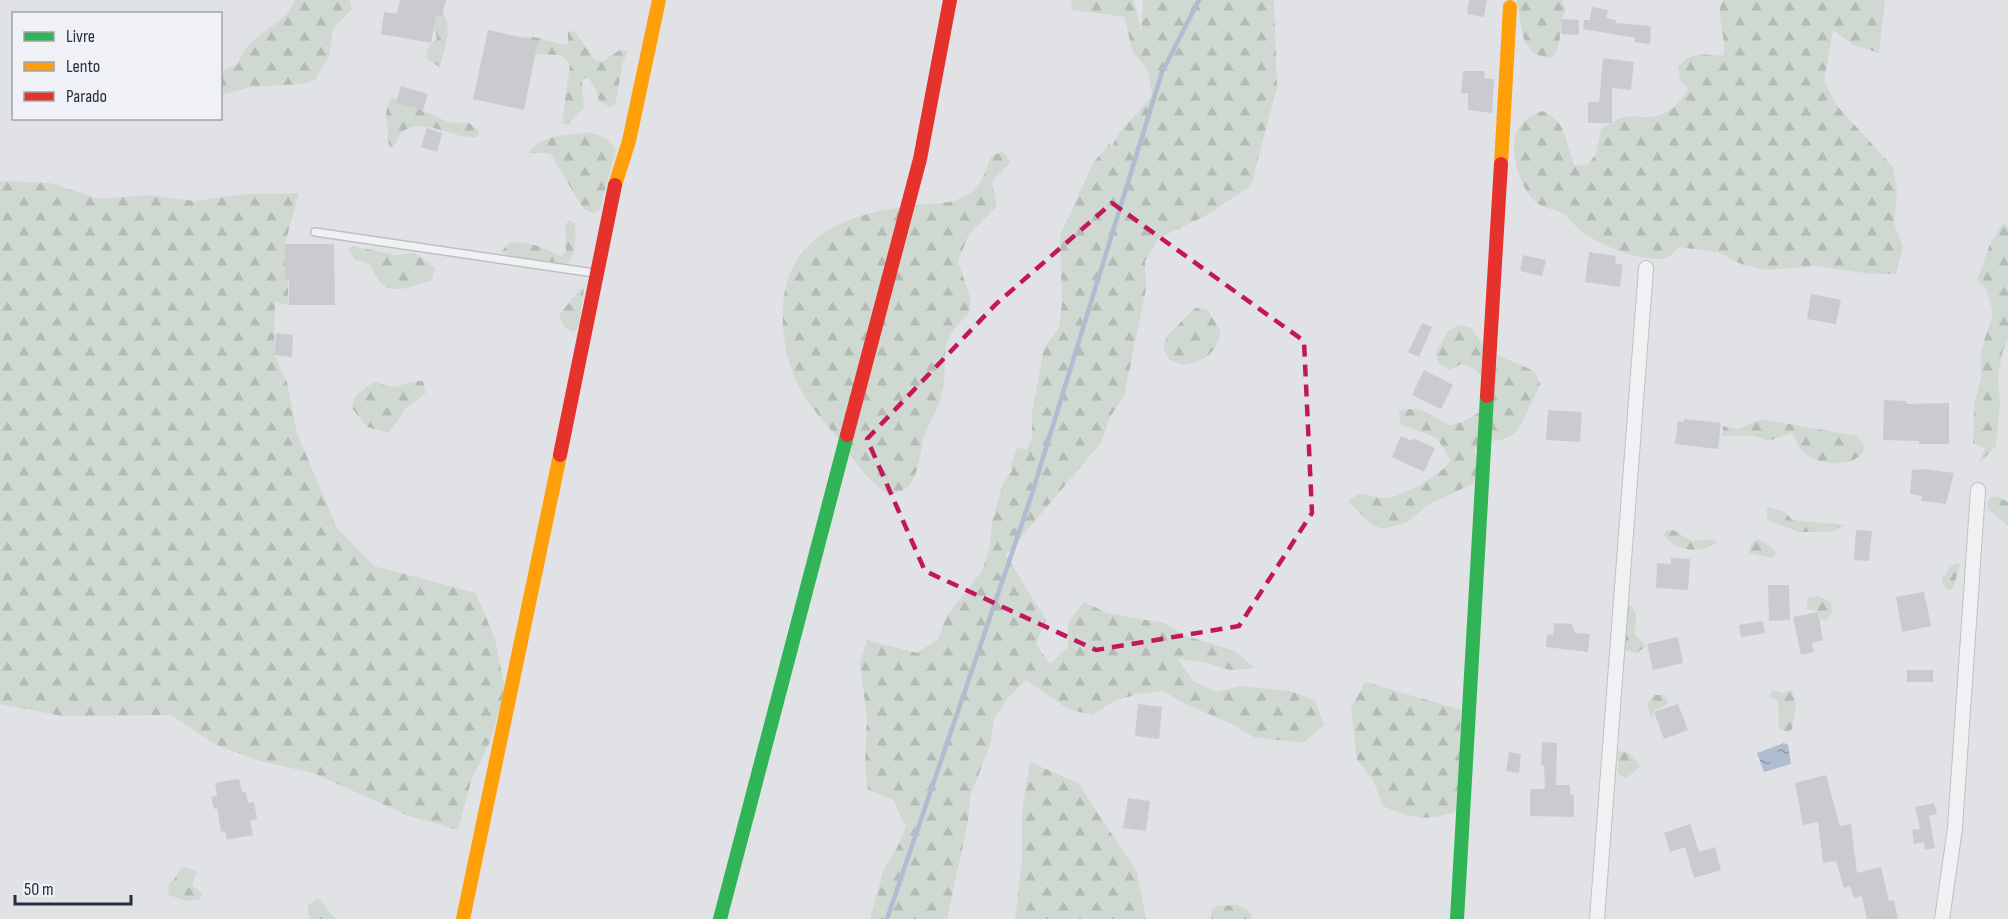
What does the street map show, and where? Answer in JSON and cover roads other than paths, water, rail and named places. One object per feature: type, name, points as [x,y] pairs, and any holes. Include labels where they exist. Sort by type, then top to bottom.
[{"type":"street","points":[[463,919],[612,195],[629,141],[659,0]]},
{"type":"street","points":[[720,919],[920,159],[950,0]]},
{"type":"street","points":[[1457,919],[1510,7]]},
{"type":"street","points":[[1597,919],[1647,268]]},
{"type":"street","points":[[1942,919],[1954,828],[1978,490]]},
{"type":"lane","points":[[315,232],[597,273]]},
{"type":"water","points":[[1784,743],[1788,745],[1791,764],[1764,772],[1757,753]]},
{"type":"waterway","points":[[887,919],[1030,500],[1162,72],[1199,0]]}]
